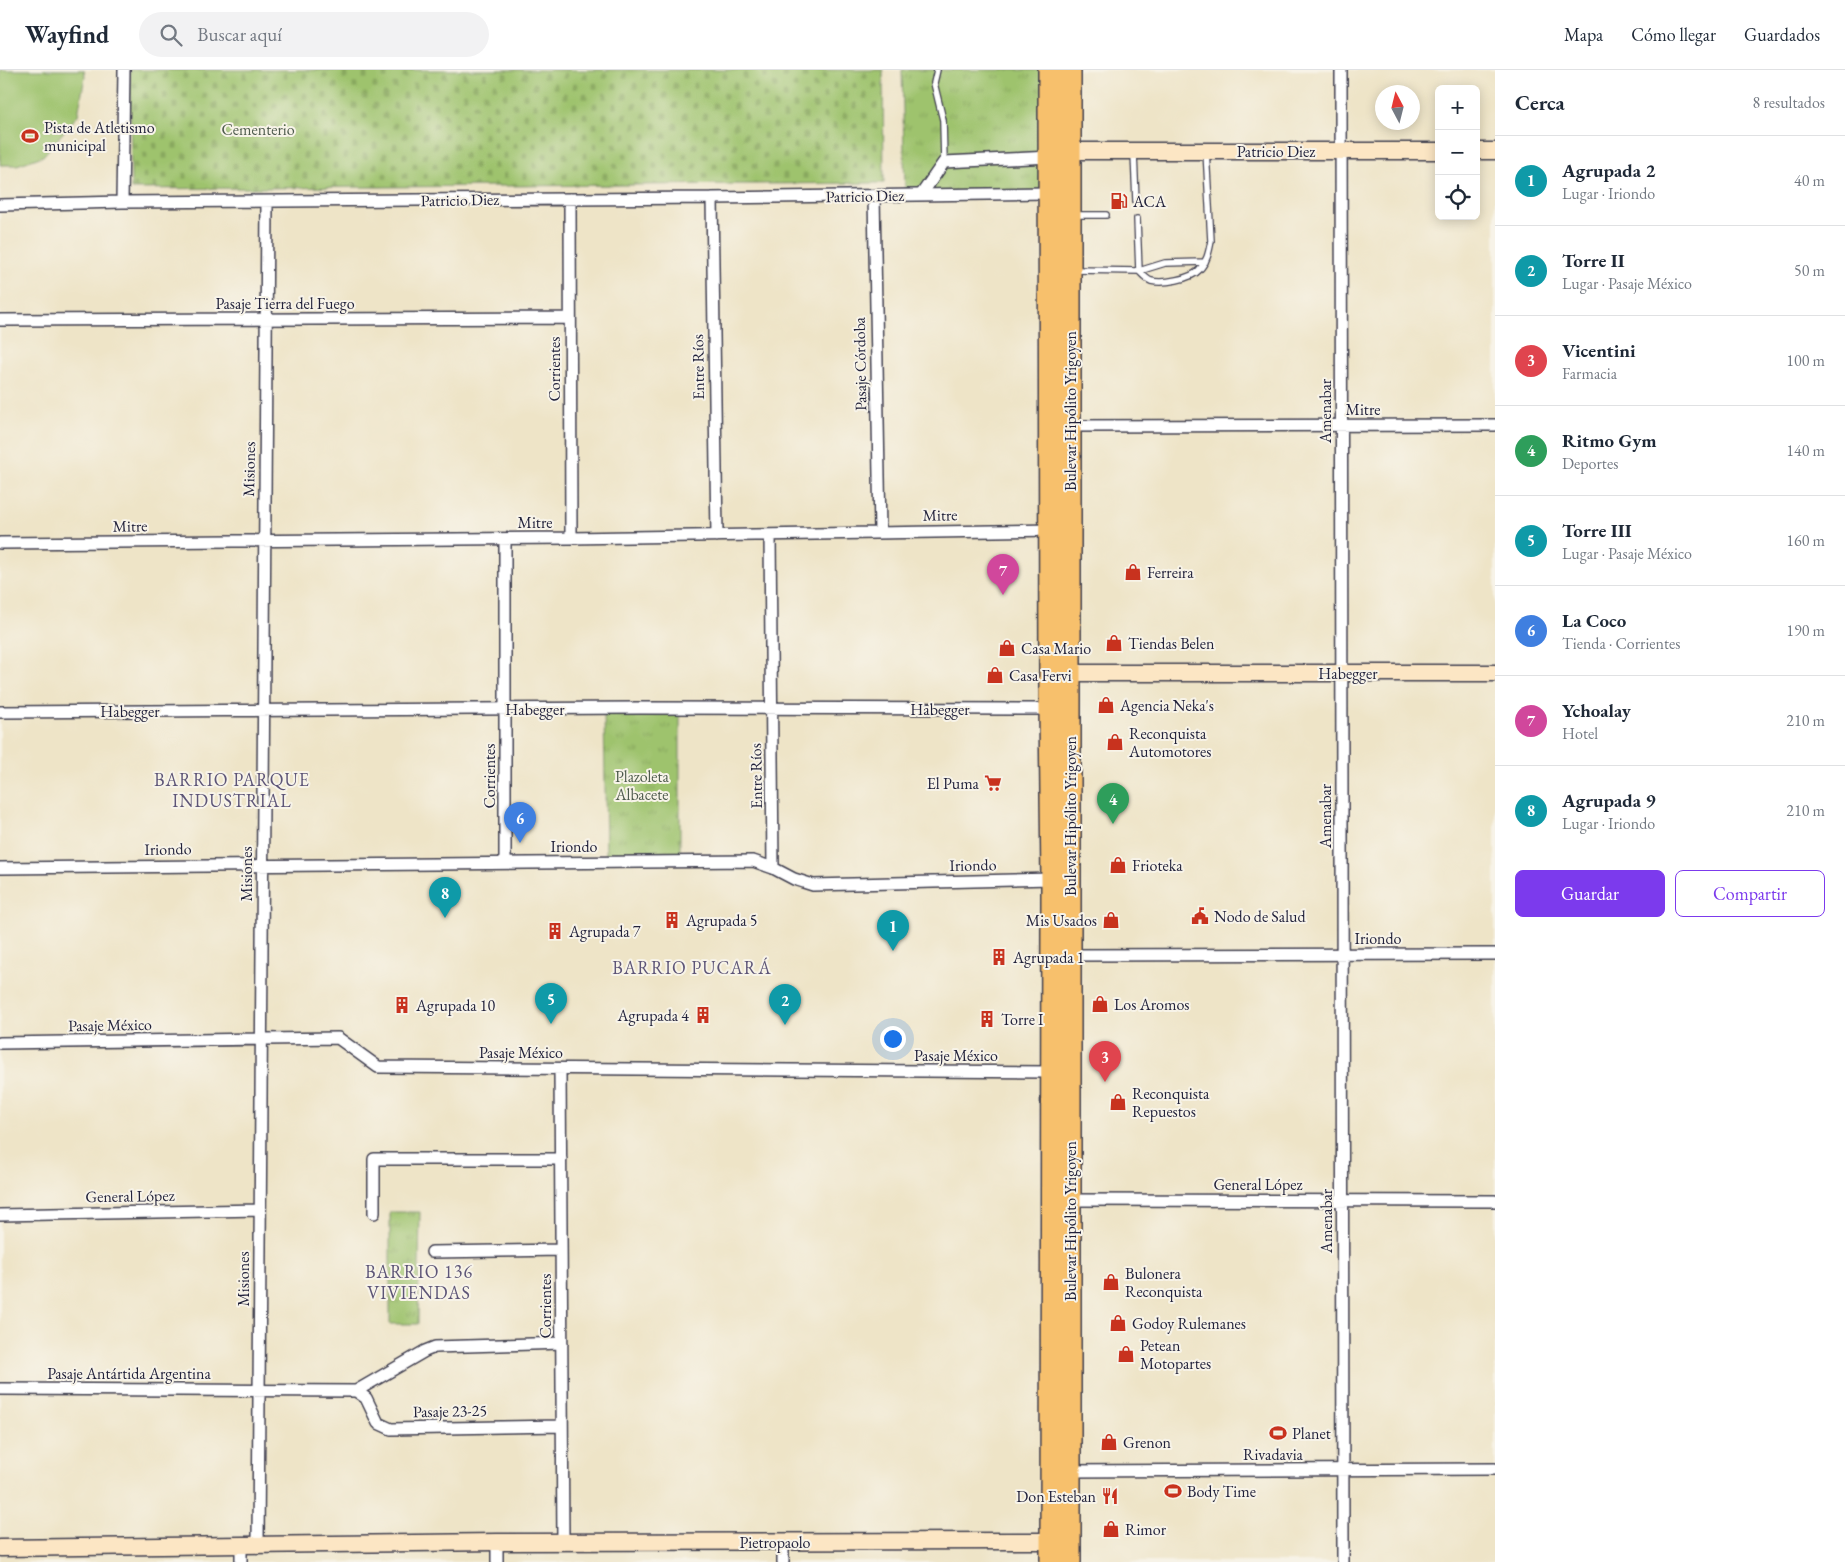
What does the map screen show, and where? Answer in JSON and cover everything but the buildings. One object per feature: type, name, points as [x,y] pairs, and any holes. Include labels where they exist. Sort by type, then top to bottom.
[{"type":"highway","name":"Bulevar Hipólito Yrigoyen","points":[[1049,70],[1070,215],[1070,270],[1060,426]]},
{"type":"highway","name":"Bulevar Hipólito Yrigoyen","points":[[1070,70],[1060,154],[1050,193],[1060,426],[1060,1541],[1070,1562]]},
{"type":"highway","name":"Bulevar Hipólito Yrigoyen","points":[[1060,709],[1052,879],[1061,955],[1051,1072],[1060,1200]]},
{"type":"highway","points":[[1051,1562],[1060,1541]]},
{"type":"street","points":[[122,202],[124,70]]},
{"type":"street","name":"Amenabar","points":[[1340,70],[1343,1562]]},
{"type":"street","name":"Patricio Diez","points":[[920,195],[944,162],[1134,151],[1435,152]]},
{"type":"street","points":[[1480,152],[1495,151]]},
{"type":"street","name":"Patricio Diez","points":[[0,205],[122,202],[712,198],[1050,193]]},
{"type":"street","name":"Pasaje Córdoba","points":[[874,196],[880,532]]},
{"type":"street","name":"Entre Ríos","points":[[712,198],[717,536]]},
{"type":"street","name":"Corrientes","points":[[570,199],[571,538]]},
{"type":"street","name":"Misiones","points":[[258,1545],[267,202]]},
{"type":"street","name":"Pasaje Tierra del Fuego","points":[[0,320],[570,318]]},
{"type":"street","name":"Mitre","points":[[1060,426],[1495,425]]},
{"type":"street","name":"Mitre","points":[[0,543],[505,539],[1060,530]]},
{"type":"street","name":"Entre Ríos","points":[[770,535],[774,868]]},
{"type":"street","name":"Corrientes","points":[[505,539],[505,862]]},
{"type":"street","name":"Habegger","points":[[1060,672],[1495,672]]},
{"type":"street","name":"Habegger","points":[[0,712],[505,709],[1060,709]]},
{"type":"street","name":"Iriondo","points":[[0,868],[262,864],[753,861],[774,868],[794,879],[813,884],[1052,879]]},
{"type":"street","name":"Iriondo","points":[[1061,955],[1495,954]]},
{"type":"street","name":"Pasaje México","points":[[0,1043],[338,1038],[378,1067],[1051,1072]]},
{"type":"street","name":"Corrientes","points":[[560,1069],[563,1543]]},
{"type":"street","points":[[374,1214],[374,1159],[560,1159]]},
{"type":"street","name":"General López","points":[[1060,1200],[1495,1200]]},
{"type":"street","name":"General López","points":[[0,1215],[260,1210]]},
{"type":"street","points":[[432,1252],[561,1250]]},
{"type":"street","points":[[356,1391],[425,1350],[435,1347],[562,1343]]},
{"type":"street","name":"Pasaje Antártida Argentina","points":[[0,1389],[356,1391]]},
{"type":"street","name":"Pasaje 23-25","points":[[356,1391],[366,1398],[378,1423],[391,1428],[562,1426]]},
{"type":"street","name":"Rivadavia","points":[[1060,1471],[1495,1469]]},
{"type":"street","name":"Pietropaolo","points":[[0,1548],[241,1554],[258,1545],[497,1542],[1060,1541]]},
{"type":"street","points":[[497,1542],[497,1562]]},
{"type":"street","points":[[783,1542],[783,1562]]},
{"type":"lane","points":[[937,70],[934,83],[943,120],[944,162]]},
{"type":"lane","points":[[1134,151],[1136,201]]},
{"type":"lane","points":[[1137,219],[1139,271],[1147,279],[1153,281],[1180,280],[1193,275],[1205,262],[1210,251],[1206,151]]},
{"type":"lane","points":[[1070,215],[1106,215]]},
{"type":"lane","points":[[1070,270],[1139,271],[1166,263],[1205,262]]},
{"type":"green space","name":"Pista de Atletismo municipal","points":[[0,70],[84,70],[85,76],[78,115],[43,156],[17,165],[0,165]]},
{"type":"green space","name":"Cementerio","points":[[130,70],[883,70],[884,183],[131,189]]},
{"type":"green space","points":[[902,70],[1043,70],[1044,193],[905,195]]},
{"type":"green space","name":"Plazoleta Albacete","points":[[604,710],[680,710],[680,860],[606,860]]},
{"type":"green space","points":[[390,1212],[420,1212],[418,1324],[390,1324]]},
{"type":"place","name":"Pista de Atletismo municipal","points":[[30,136]]},
{"type":"place","name":"ACA","points":[[1119,201]]},
{"type":"place","name":"Ferreira","points":[[1133,572]]},
{"type":"place","name":"Ychoalay","points":[[1003,595]]},
{"type":"place","name":"Tiendas Belen","points":[[1114,643]]},
{"type":"place","name":"Casa Mario","points":[[1007,648]]},
{"type":"place","name":"Casa Fervi","points":[[995,675]]},
{"type":"place","name":"Agencia Neka's","points":[[1106,705]]},
{"type":"place","name":"Reconquista Automotores","points":[[1115,742]]},
{"type":"place","name":"El Puma","points":[[993,783]]},
{"type":"place","name":"Ritmo Gym","points":[[1113,824]]},
{"type":"place","name":"La Coco","points":[[520,843]]},
{"type":"place","name":"Frioteka","points":[[1118,865]]},
{"type":"place","name":"Nodo de Salud","points":[[1200,916]]},
{"type":"place","name":"Agrupada 9","points":[[445,918]]},
{"type":"place","name":"Agrupada 5","points":[[672,920]]},
{"type":"place","name":"Mis Usados","points":[[1111,920]]},
{"type":"place","name":"Agrupada 7","points":[[555,931]]},
{"type":"place","name":"Agrupada 2","points":[[893,951]]},
{"type":"place","name":"Agrupada 1","points":[[999,957]]},
{"type":"place","name":"Los Aromos","points":[[1100,1004]]},
{"type":"place","name":"Agrupada 10","points":[[402,1005]]},
{"type":"place","name":"Agrupada 4","points":[[703,1015]]},
{"type":"place","name":"Torre I","points":[[987,1019]]},
{"type":"place","name":"Torre III","points":[[551,1024]]},
{"type":"place","name":"Torre II","points":[[785,1025]]},
{"type":"place","name":"Vicentini","points":[[1105,1082]]},
{"type":"place","name":"Reconquista Repuestos","points":[[1118,1102]]},
{"type":"place","name":"Bulonera Reconquista","points":[[1111,1282]]},
{"type":"place","name":"Godoy Rulemanes","points":[[1118,1323]]},
{"type":"place","name":"Petean Motopartes","points":[[1126,1354]]},
{"type":"place","name":"Planet","points":[[1278,1433]]},
{"type":"place","name":"Grenon","points":[[1109,1442]]},
{"type":"place","name":"Body Time","points":[[1173,1491]]},
{"type":"place","name":"Don Esteban","points":[[1110,1496]]},
{"type":"place","name":"Rimor","points":[[1111,1529]]},
{"type":"district","name":"BARRIO PARQUE INDUSTRIAL","points":[[232,790]]},
{"type":"district","name":"BARRIO PUCARÁ","points":[[692,967]]},
{"type":"district","name":"BARRIO 136 VIVIENDAS","points":[[419,1281]]}]
